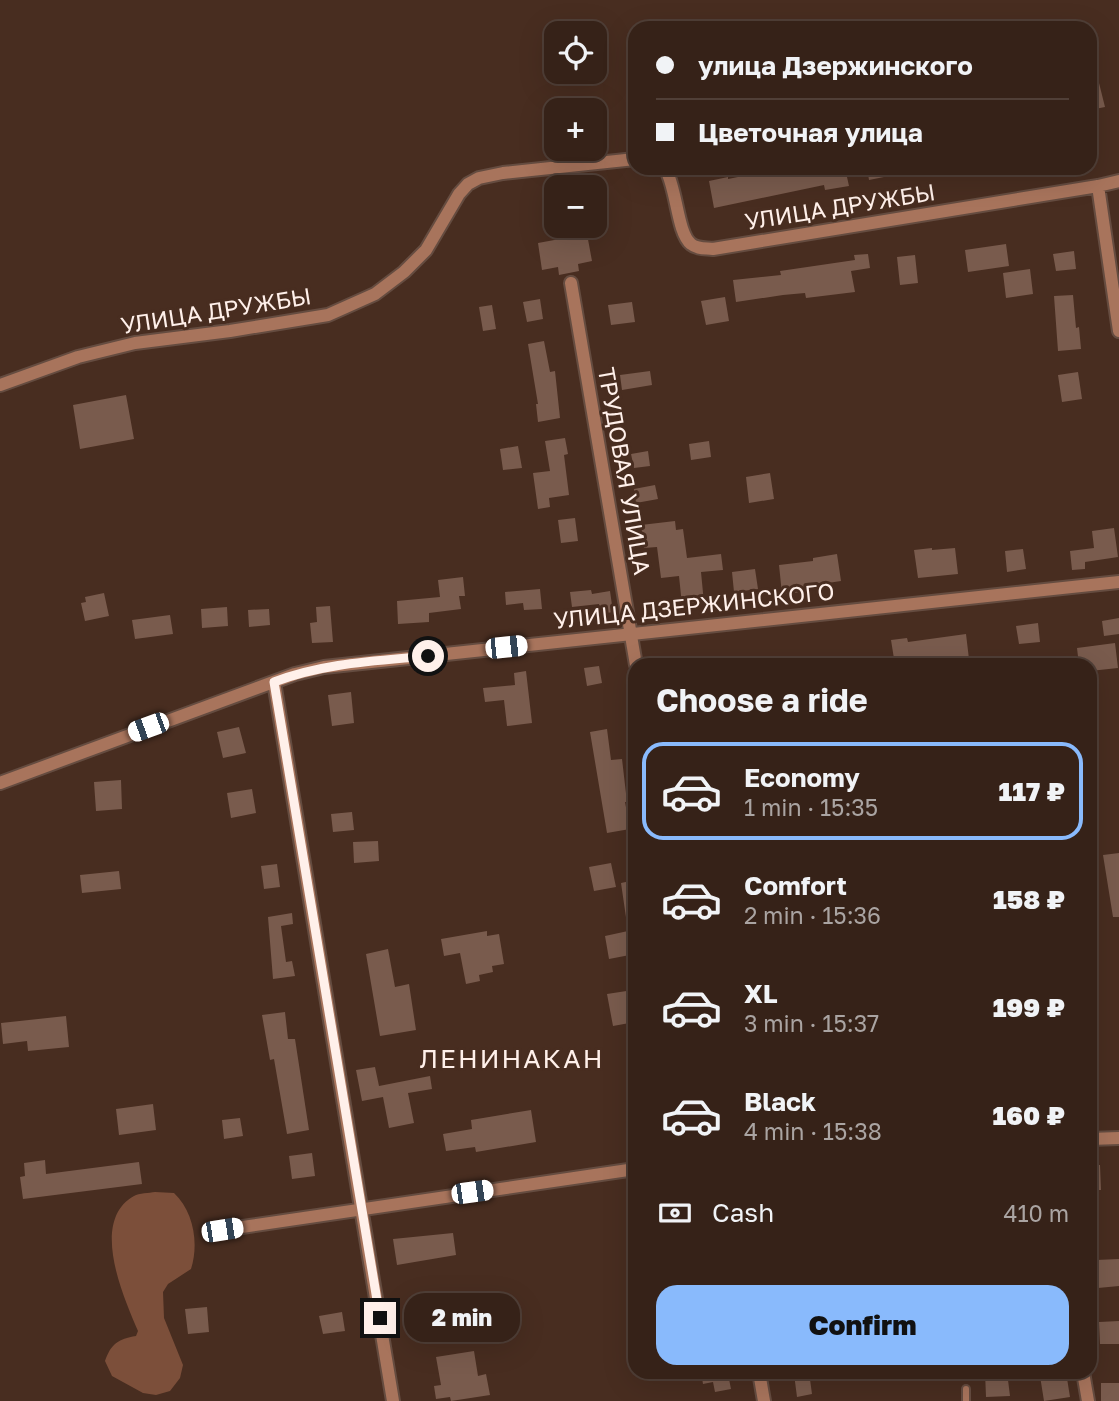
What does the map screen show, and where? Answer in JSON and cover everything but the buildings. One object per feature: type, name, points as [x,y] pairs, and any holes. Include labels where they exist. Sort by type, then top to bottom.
[{"type":"street","name":"УЛИЦА ДРУЖБЫ","points":[[0,385],[78,357],[135,343],[328,315],[375,294],[404,272],[426,250],[459,194],[468,184],[479,178],[628,160]]},
{"type":"street","name":"УЛИЦА ДРУЖБЫ","points":[[668,175],[676,192],[684,236],[692,244],[713,249],[1119,181]]},
{"type":"street","points":[[1098,186],[1119,331]]},
{"type":"street","name":"ТРУДОВАЯ УЛИЦА","points":[[571,283],[635,658]]},
{"type":"street","name":"УЛИЦА ДЗЕРЖИНСКОГО","points":[[0,783],[295,674],[324,667],[1119,582]]},
{"type":"street","points":[[274,682],[393,1401]]},
{"type":"street","points":[[1097,1139],[1119,1138]]},
{"type":"street","points":[[222,1230],[628,1170]]},
{"type":"street","points":[[760,1379],[764,1401]]},
{"type":"street","points":[[1084,1379],[1088,1401]]},
{"type":"lane","points":[[966,1389],[967,1401]]},
{"type":"shaded area","points":[[155,1192],[174,1193],[181,1201],[193,1229],[195,1249],[191,1269],[168,1284],[163,1292],[164,1318],[183,1365],[180,1378],[170,1391],[156,1395],[143,1393],[112,1376],[105,1361],[116,1343],[136,1336],[138,1331],[125,1300],[114,1260],[114,1223],[121,1208],[134,1196]]},
{"type":"district","name":"ЛЕНИНАКАН","points":[[512,1059]]},
{"type":"route","points":[[380,1318],[274,682],[324,667],[428,656]]}]
